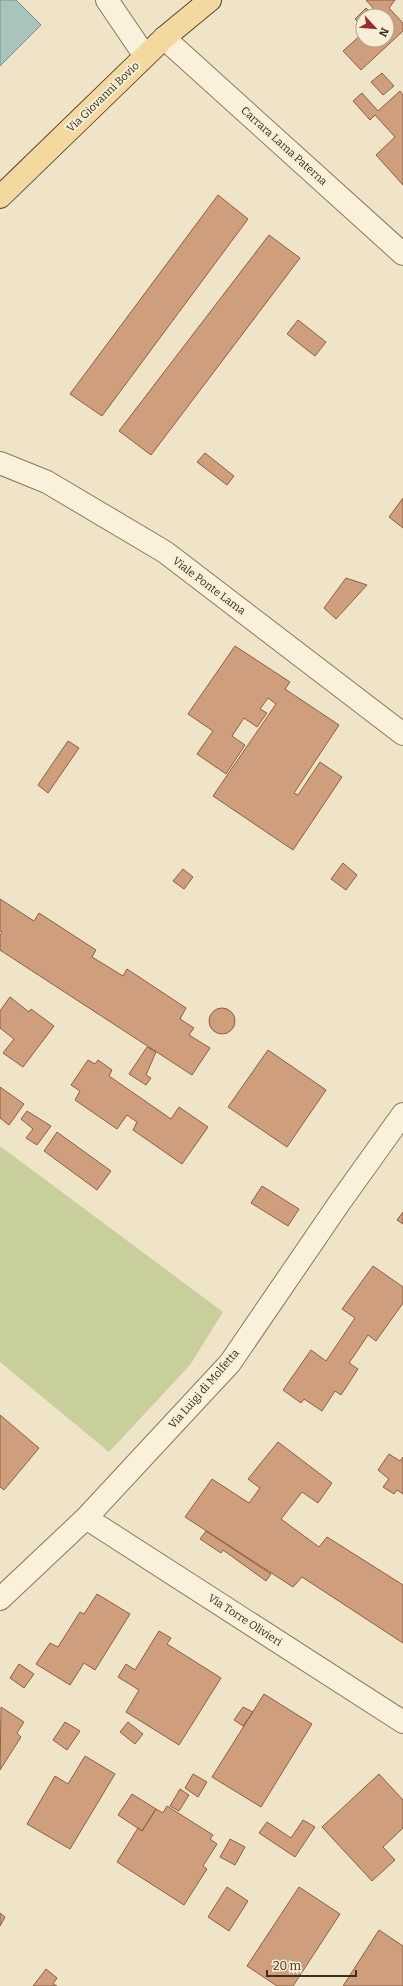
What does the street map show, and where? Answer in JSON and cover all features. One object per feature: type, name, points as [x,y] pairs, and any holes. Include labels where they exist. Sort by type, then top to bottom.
[{"type":"main road","name":"Via Giovanni Bovio","points":[[0,197],[164,38],[210,0]]},
{"type":"street","points":[[107,0],[145,56]]},
{"type":"street","name":"Carrara Lama Paterna","points":[[164,38],[403,254]]},
{"type":"street","name":"Viale Ponte Lama","points":[[0,463],[47,482],[165,552],[403,734]]},
{"type":"street","name":"Via Luigi di Molfetta","points":[[0,1599],[86,1518],[230,1363],[340,1202],[403,1114]]},
{"type":"street","name":"Via Torre Olivieri","points":[[86,1518],[403,1722]]},
{"type":"green space","points":[[0,1146],[223,1312],[190,1365],[109,1452],[0,1362]]},
{"type":"water","points":[[0,0],[16,0],[41,25],[0,66]]},
{"type":"building","points":[[366,0],[395,0],[389,8],[373,8]]},
{"type":"building","points":[[395,14],[403,23],[403,31],[395,38]]},
{"type":"building","points":[[355,40],[355,48],[385,48],[361,70],[343,51]]},
{"type":"building","points":[[382,73],[394,86],[383,95],[371,82]]},
{"type":"building","points":[[400,91],[403,95],[403,185],[376,155],[395,137],[375,115],[370,120],[353,101],[362,93],[378,111]]},
{"type":"building","points":[[218,195],[248,219],[102,416],[70,394]]},
{"type":"building","points":[[269,235],[300,258],[151,455],[119,431]]},
{"type":"building","points":[[298,320],[326,342],[315,356],[287,334]]},
{"type":"building","points":[[205,453],[234,476],[227,485],[197,462]]},
{"type":"building","points":[[403,498],[403,528],[389,517]]},
{"type":"building","points":[[346,578],[367,585],[336,619],[324,608]]},
{"type":"building","points":[[235,646],[290,682],[285,689],[339,725],[294,793],[298,795],[320,762],[342,777],[293,850],[213,796],[276,704],[268,698],[260,709],[267,713],[257,727],[244,718],[232,736],[245,745],[226,774],[197,754],[213,731],[188,714]]},
{"type":"building","points":[[68,741],[79,748],[48,793],[38,785]]},
{"type":"building","points":[[343,863],[357,875],[346,890],[331,879]]},
{"type":"building","points":[[183,869],[193,877],[184,889],[173,881]]},
{"type":"building","points":[[0,899],[34,921],[39,913],[96,950],[92,957],[123,976],[127,969],[186,1008],[180,1019],[194,1028],[189,1035],[210,1048],[192,1075],[0,950],[0,935],[2,932],[0,931]]},
{"type":"building","points":[[10,997],[29,1012],[31,1009],[54,1026],[23,1067],[3,1053],[14,1039],[0,1028],[0,1011]]},
{"type":"building","points":[[222,1008],[231,1012],[235,1021],[231,1030],[222,1034],[213,1030],[209,1021],[213,1012]]},
{"type":"building","points":[[147,1047],[156,1052],[146,1075],[151,1078],[146,1085],[129,1074]]},
{"type":"building","points":[[268,1050],[326,1090],[287,1147],[228,1107]]},
{"type":"building","points":[[88,1060],[95,1064],[98,1060],[112,1070],[109,1076],[171,1119],[179,1107],[208,1127],[182,1164],[133,1130],[137,1122],[127,1115],[117,1129],[75,1100],[80,1091],[71,1085]]},
{"type":"building","points":[[0,1087],[24,1104],[9,1125],[0,1118]]},
{"type":"building","points":[[27,1111],[51,1126],[37,1145],[26,1138],[33,1129],[21,1119]]},
{"type":"building","points":[[57,1132],[111,1171],[97,1190],[44,1151]]},
{"type":"building","points":[[262,1186],[299,1209],[288,1226],[251,1203]]},
{"type":"building","points":[[403,1212],[403,1224],[397,1220]]},
{"type":"building","points":[[373,1266],[403,1287],[403,1303],[376,1341],[368,1335],[349,1363],[358,1369],[341,1395],[335,1391],[322,1411],[304,1399],[301,1403],[283,1390],[311,1350],[326,1361],[355,1318],[342,1309]]},
{"type":"building","points":[[0,1415],[39,1448],[4,1490],[0,1487]]},
{"type":"building","points":[[278,1442],[332,1483],[318,1503],[302,1492],[281,1519],[319,1547],[327,1537],[403,1585],[403,1643],[302,1577],[293,1587],[185,1517],[212,1479],[249,1503],[260,1488],[248,1479]]},
{"type":"building","points":[[389,1454],[400,1461],[403,1457],[403,1494],[397,1490],[394,1494],[383,1487],[389,1479],[378,1470]]},
{"type":"building","points":[[206,1531],[271,1574],[266,1581],[223,1550],[221,1553],[200,1539]]},
{"type":"building","points":[[97,1594],[130,1614],[95,1670],[84,1663],[70,1685],[36,1664],[50,1643],[58,1647],[80,1612],[84,1614]]},
{"type":"building","points":[[159,1631],[171,1638],[167,1644],[221,1678],[179,1745],[126,1712],[139,1690],[118,1677],[126,1664],[135,1670]]},
{"type":"building","points":[[19,1664],[34,1674],[24,1688],[10,1678]]},
{"type":"building","points":[[264,1694],[312,1724],[261,1807],[212,1777]]},
{"type":"building","points":[[1,1707],[24,1722],[17,1733],[21,1737],[0,1770]]},
{"type":"building","points":[[243,1707],[253,1712],[243,1726],[234,1720]]},
{"type":"building","points":[[65,1722],[80,1731],[67,1750],[53,1740]]},
{"type":"building","points":[[128,1722],[143,1734],[135,1744],[120,1732]]},
{"type":"building","points":[[85,1756],[115,1774],[70,1849],[27,1824],[55,1776],[68,1784]]},
{"type":"building","points":[[193,1774],[207,1782],[198,1797],[185,1788]]},
{"type":"building","points":[[379,1774],[403,1800],[403,1828],[383,1847],[395,1860],[372,1881],[322,1827]]},
{"type":"building","points":[[180,1789],[189,1795],[179,1811],[170,1806]]},
{"type":"building","points":[[132,1794],[156,1809],[142,1831],[118,1815]]},
{"type":"building","points":[[167,1806],[213,1835],[210,1839],[217,1844],[203,1866],[207,1869],[184,1905],[117,1862],[138,1828],[142,1831],[156,1809],[163,1813]]},
{"type":"building","points":[[303,1820],[315,1827],[295,1857],[259,1833],[267,1822],[291,1838]]},
{"type":"building","points":[[230,1839],[245,1847],[235,1865],[220,1857]]},
{"type":"building","points":[[227,1887],[248,1901],[229,1931],[208,1917]]},
{"type":"building","points":[[299,1887],[340,1914],[293,1986],[277,1986],[247,1966]]},
{"type":"building","points":[[0,1913],[5,1917],[0,1926]]},
{"type":"building","points":[[379,1930],[403,1946],[403,1986],[343,1986]]},
{"type":"building","points":[[46,1969],[57,1978],[53,1984],[57,1986],[33,1986]]}]
